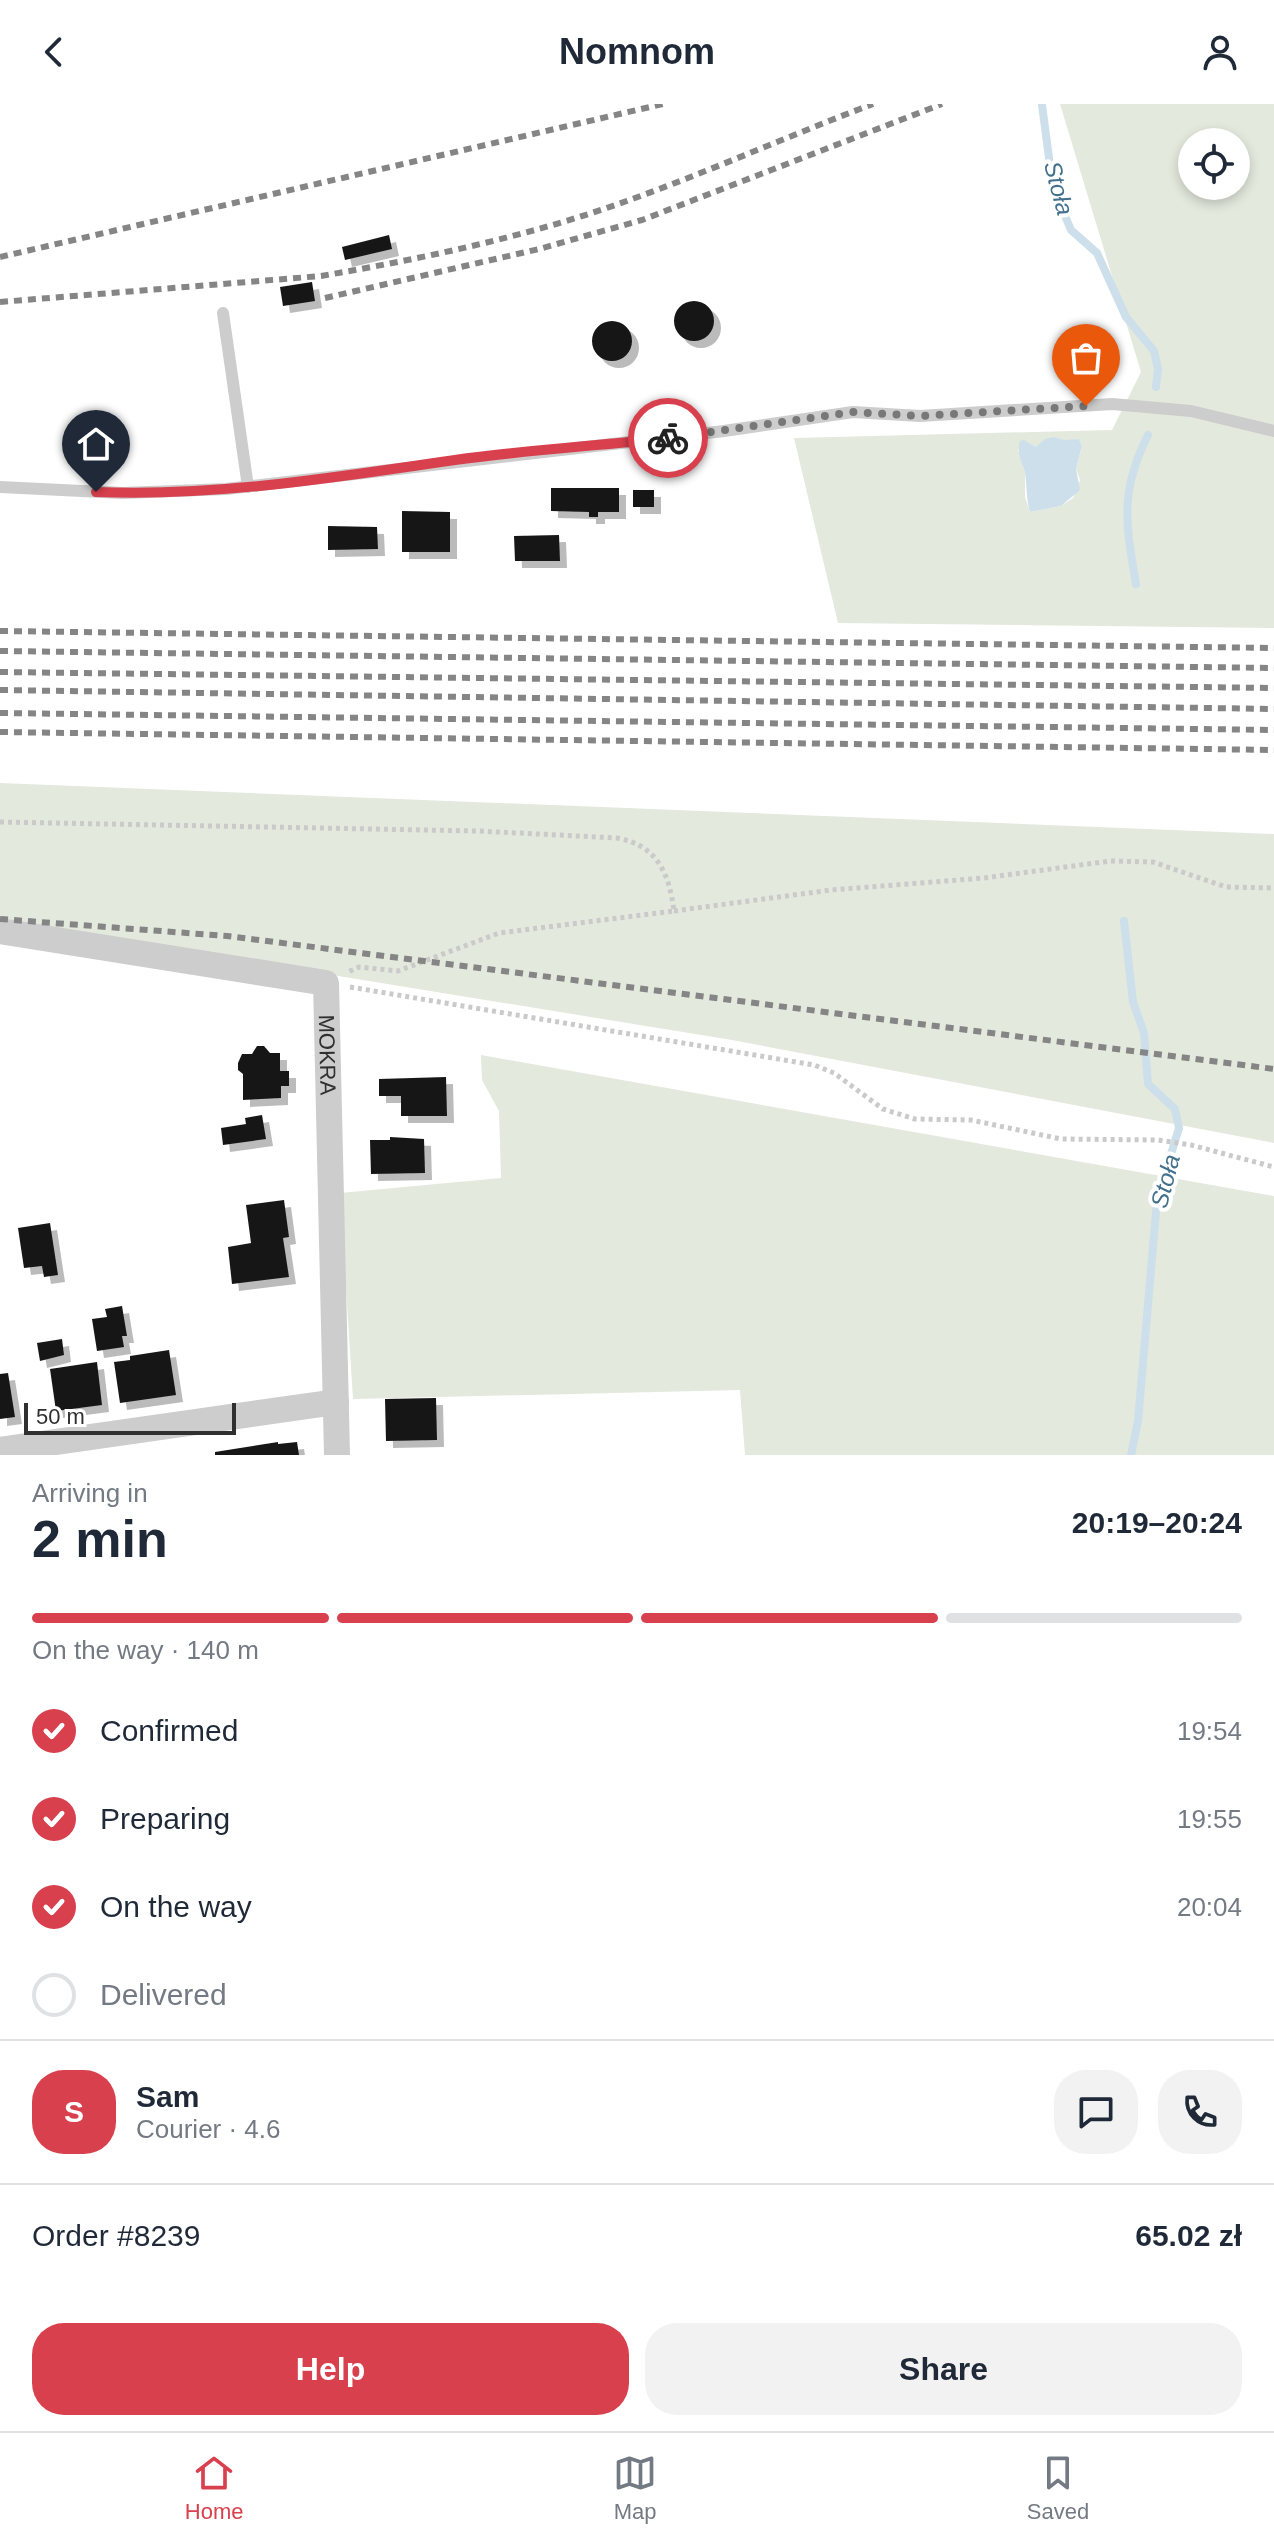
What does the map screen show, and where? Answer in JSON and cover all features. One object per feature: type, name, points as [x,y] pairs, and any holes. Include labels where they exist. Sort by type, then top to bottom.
[{"type":"street","name":"MOKRA","points":[[0,931],[326,983],[337,1455]]},
{"type":"street","points":[[0,1450],[336,1402]]},
{"type":"lane","points":[[223,313],[248,487]]},
{"type":"lane","points":[[0,487],[136,493],[248,487],[724,431],[853,412],[920,416],[1112,404],[1191,411],[1274,431]]},
{"type":"path","points":[[0,822],[478,831],[617,838],[635,841],[657,860],[669,882],[674,911]]},
{"type":"path","points":[[326,983],[359,967],[398,971],[499,933],[831,890],[984,878],[1110,861],[1153,862],[1226,887],[1274,888]]},
{"type":"path","points":[[326,983],[814,1065],[834,1073],[883,1109],[915,1119],[971,1120],[1061,1139],[1158,1140],[1191,1145],[1274,1167]]},
{"type":"shaded area","points":[[1060,104],[1274,104],[1274,628],[838,623],[794,438],[1112,430],[1141,372]],"holes":[[[1054,437],[1064,441],[1079,439],[1082,446],[1076,469],[1080,480],[1073,498],[1061,506],[1030,512],[1025,497],[1025,473],[1018,450],[1024,441],[1036,447]]]},
{"type":"shaded area","points":[[0,783],[1274,834],[1274,1143],[732,1040],[0,921]]},
{"type":"shaded area","points":[[481,1055],[1274,1196],[1274,1455],[745,1455],[740,1390],[353,1399],[340,1193],[501,1178],[499,1111],[482,1080]]},
{"type":"water","points":[[1045,439],[1079,439],[1082,446],[1076,469],[1080,490],[1061,506],[1030,512],[1019,454],[1020,441],[1036,447]]},
{"type":"building","points":[[389,235],[392,249],[345,260],[342,247]]},
{"type":"building","points":[[312,282],[315,301],[283,306],[280,287]]},
{"type":"building","points":[[694,301],[708,307],[714,321],[708,335],[694,341],[680,335],[674,321],[680,307]]},
{"type":"building","points":[[612,321],[626,327],[632,341],[626,355],[612,361],[598,355],[592,341],[598,327]]},
{"type":"building","points":[[551,488],[619,488],[619,512],[598,512],[598,517],[589,517],[589,512],[551,511]]},
{"type":"building","points":[[633,490],[654,490],[654,507],[633,507]]},
{"type":"building","points":[[402,511],[450,512],[450,552],[402,552]]},
{"type":"building","points":[[328,526],[377,527],[378,549],[328,550]]},
{"type":"building","points":[[559,535],[560,561],[515,561],[514,536]]},
{"type":"building","points":[[257,1046],[264,1046],[270,1053],[280,1053],[280,1071],[289,1071],[289,1086],[281,1086],[281,1098],[243,1100],[243,1074],[238,1070],[238,1063],[242,1054],[252,1054]]},
{"type":"building","points":[[446,1077],[447,1116],[401,1116],[401,1096],[379,1096],[379,1079]]},
{"type":"building","points":[[262,1115],[266,1139],[223,1145],[221,1128],[246,1124],[245,1118]]},
{"type":"building","points":[[390,1137],[424,1139],[425,1173],[371,1174],[370,1140],[390,1140]]},
{"type":"building","points":[[284,1200],[289,1237],[283,1238],[289,1277],[232,1284],[228,1247],[251,1243],[246,1205]]},
{"type":"building","points":[[50,1223],[58,1275],[44,1277],[42,1266],[24,1268],[18,1228]]},
{"type":"building","points":[[122,1306],[127,1336],[122,1336],[124,1347],[97,1351],[92,1319],[107,1317],[105,1309]]},
{"type":"building","points":[[62,1339],[64,1355],[40,1361],[37,1343]]},
{"type":"building","points":[[169,1350],[176,1395],[120,1403],[114,1362],[130,1360],[130,1356]]},
{"type":"building","points":[[97,1362],[102,1405],[56,1411],[50,1369]]},
{"type":"building","points":[[8,1373],[15,1417],[0,1419],[0,1374]]},
{"type":"building","points":[[436,1398],[437,1440],[386,1441],[385,1399]]},
{"type":"building","points":[[297,1442],[299,1455],[215,1455],[215,1452]]},
{"type":"waterway","name":"Stoła","points":[[1042,105],[1053,188],[1071,230],[1097,253],[1126,317],[1154,351],[1158,369],[1156,387]]},
{"type":"waterway","name":"Stoła","points":[[1136,584],[1127,509],[1132,474],[1148,435]]},
{"type":"waterway","name":"Stoła","points":[[1124,921],[1133,1002],[1144,1033],[1148,1084],[1175,1109],[1179,1128],[1157,1200],[1138,1421],[1131,1455]]},
{"type":"railway","points":[[0,257],[663,104]]},
{"type":"railway","points":[[0,302],[321,276],[440,253],[559,223],[635,198],[873,104]]},
{"type":"railway","points":[[325,298],[539,249],[642,220],[942,104]]},
{"type":"railway","points":[[0,631],[1274,648]]},
{"type":"railway","points":[[0,651],[1274,668]]},
{"type":"railway","points":[[0,672],[1274,688]]},
{"type":"railway","points":[[0,690],[1274,709]]},
{"type":"railway","points":[[0,713],[1274,730]]},
{"type":"railway","points":[[0,732],[1274,750]]},
{"type":"railway","points":[[0,919],[227,936],[1274,1069]]},
{"type":"way so far","points":[[668,438],[853,412],[920,416],[1086,406]]},
{"type":"route","points":[[96,492],[174,493],[248,487],[668,438]]}]
